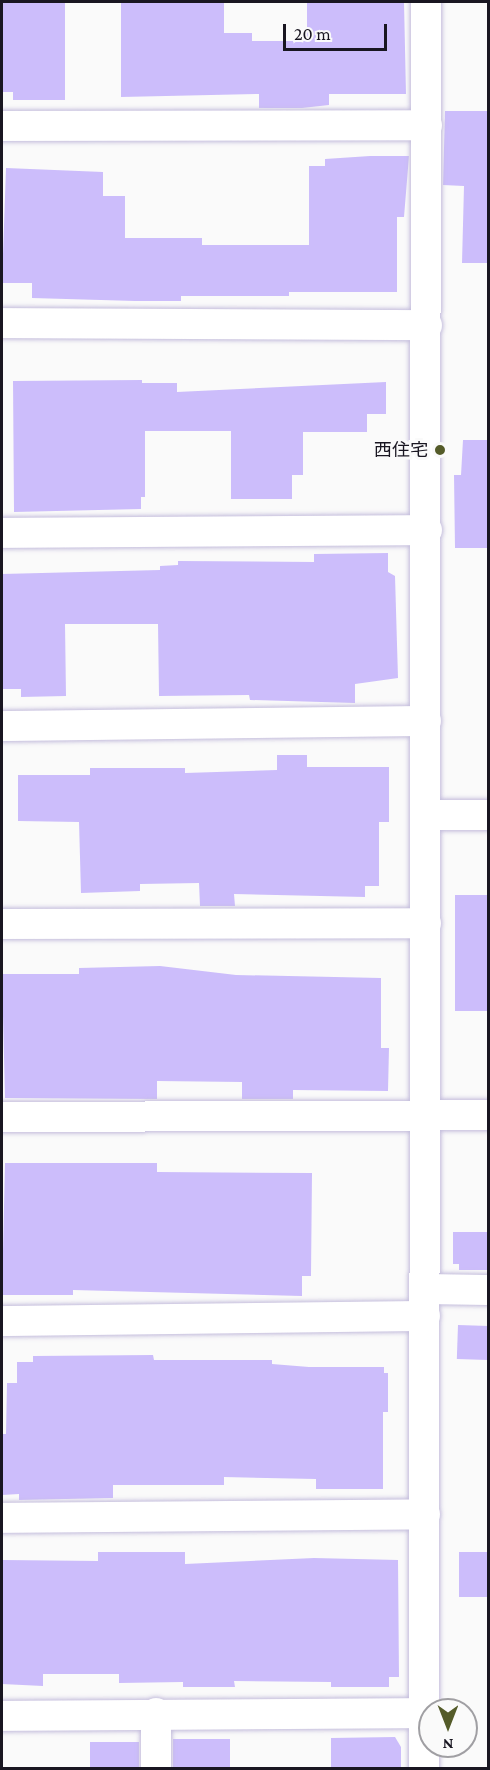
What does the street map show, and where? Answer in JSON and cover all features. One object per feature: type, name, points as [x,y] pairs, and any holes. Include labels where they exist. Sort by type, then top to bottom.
[{"type":"street","points":[[424,1698],[426,2]]},
{"type":"street","points":[[2,126],[427,125]]},
{"type":"street","points":[[2,323],[427,325]]},
{"type":"street","points":[[2,533],[427,530]]},
{"type":"street","points":[[2,726],[426,721]]},
{"type":"street","points":[[426,815],[489,815]]},
{"type":"street","points":[[2,924],[426,923]]},
{"type":"street","points":[[2,1117],[489,1115]]},
{"type":"street","points":[[2,1321],[425,1303],[489,1290]]},
{"type":"street","points":[[2,1518],[425,1514]]},
{"type":"street","points":[[2,1716],[156,1713],[418,1713]]},
{"type":"street","points":[[156,1713],[156,1768]]},
{"type":"building","points":[[2,2],[65,2],[65,100],[13,100],[13,92],[2,92]]},
{"type":"building","points":[[121,2],[224,2],[224,33],[252,33],[252,41],[307,41],[307,2],[404,2],[406,94],[329,94],[329,105],[302,108],[259,108],[259,94],[121,97]]},
{"type":"building","points":[[445,111],[489,111],[489,263],[462,263],[464,186],[443,185]]},
{"type":"building","points":[[409,156],[404,217],[397,217],[397,292],[289,292],[289,296],[181,296],[181,301],[135,301],[32,298],[32,283],[2,283],[6,168],[103,172],[103,196],[125,196],[125,238],[202,238],[202,245],[309,245],[309,166],[325,166],[325,159]]},
{"type":"building","points":[[142,380],[142,383],[177,383],[177,392],[386,382],[386,414],[367,414],[367,432],[303,432],[303,475],[292,475],[292,499],[231,499],[231,431],[145,431],[145,497],[141,497],[141,509],[14,512],[13,381]]},
{"type":"building","points":[[463,440],[489,440],[489,548],[455,548],[454,475],[461,475]]},
{"type":"building","points":[[388,553],[388,572],[395,576],[398,678],[355,684],[355,703],[250,700],[249,695],[159,696],[158,624],[65,624],[66,696],[21,697],[21,689],[2,689],[2,574],[160,570],[160,566],[178,565],[178,561],[314,562],[314,554]]},
{"type":"building","points":[[277,755],[307,755],[307,767],[389,767],[389,822],[379,822],[379,886],[365,886],[365,897],[234,894],[235,906],[200,906],[199,883],[140,884],[140,891],[81,893],[79,822],[18,821],[18,775],[90,775],[90,768],[185,768],[185,773],[277,770]]},
{"type":"building","points":[[455,895],[488,895],[488,1011],[455,1011]]},
{"type":"building","points":[[160,966],[236,975],[381,978],[381,1048],[389,1048],[388,1091],[293,1090],[293,1099],[242,1099],[242,1082],[157,1081],[157,1099],[5,1098],[2,974],[79,974],[79,968]]},
{"type":"building","points":[[5,1163],[157,1163],[157,1172],[312,1173],[311,1276],[302,1276],[302,1296],[73,1290],[73,1295],[2,1295]]},
{"type":"building","points":[[453,1232],[489,1232],[489,1270],[459,1270],[459,1264],[453,1264]]},
{"type":"building","points":[[458,1325],[488,1326],[488,1360],[457,1359]]},
{"type":"building","points":[[153,1355],[154,1360],[272,1360],[272,1364],[309,1367],[384,1367],[384,1373],[388,1373],[388,1412],[383,1412],[383,1489],[316,1489],[316,1479],[224,1477],[224,1485],[113,1485],[113,1498],[19,1500],[19,1494],[2,1495],[2,1434],[6,1434],[7,1383],[17,1383],[17,1362],[33,1362],[33,1356]]},
{"type":"building","points":[[98,1552],[185,1552],[185,1564],[314,1558],[398,1560],[399,1677],[389,1677],[389,1687],[331,1687],[331,1682],[234,1681],[235,1687],[183,1687],[183,1682],[119,1683],[119,1674],[43,1674],[43,1686],[2,1684],[2,1560],[98,1561]]},
{"type":"building","points":[[459,1552],[488,1552],[488,1597],[459,1597]]},
{"type":"building","points":[[395,1737],[401,1747],[401,1768],[331,1768],[331,1738]]},
{"type":"building","points":[[173,1739],[230,1739],[230,1768],[173,1768]]},
{"type":"building","points":[[90,1742],[139,1742],[139,1768],[90,1768]]},
{"type":"place","name":"西住宅","points":[[440,450]]}]
